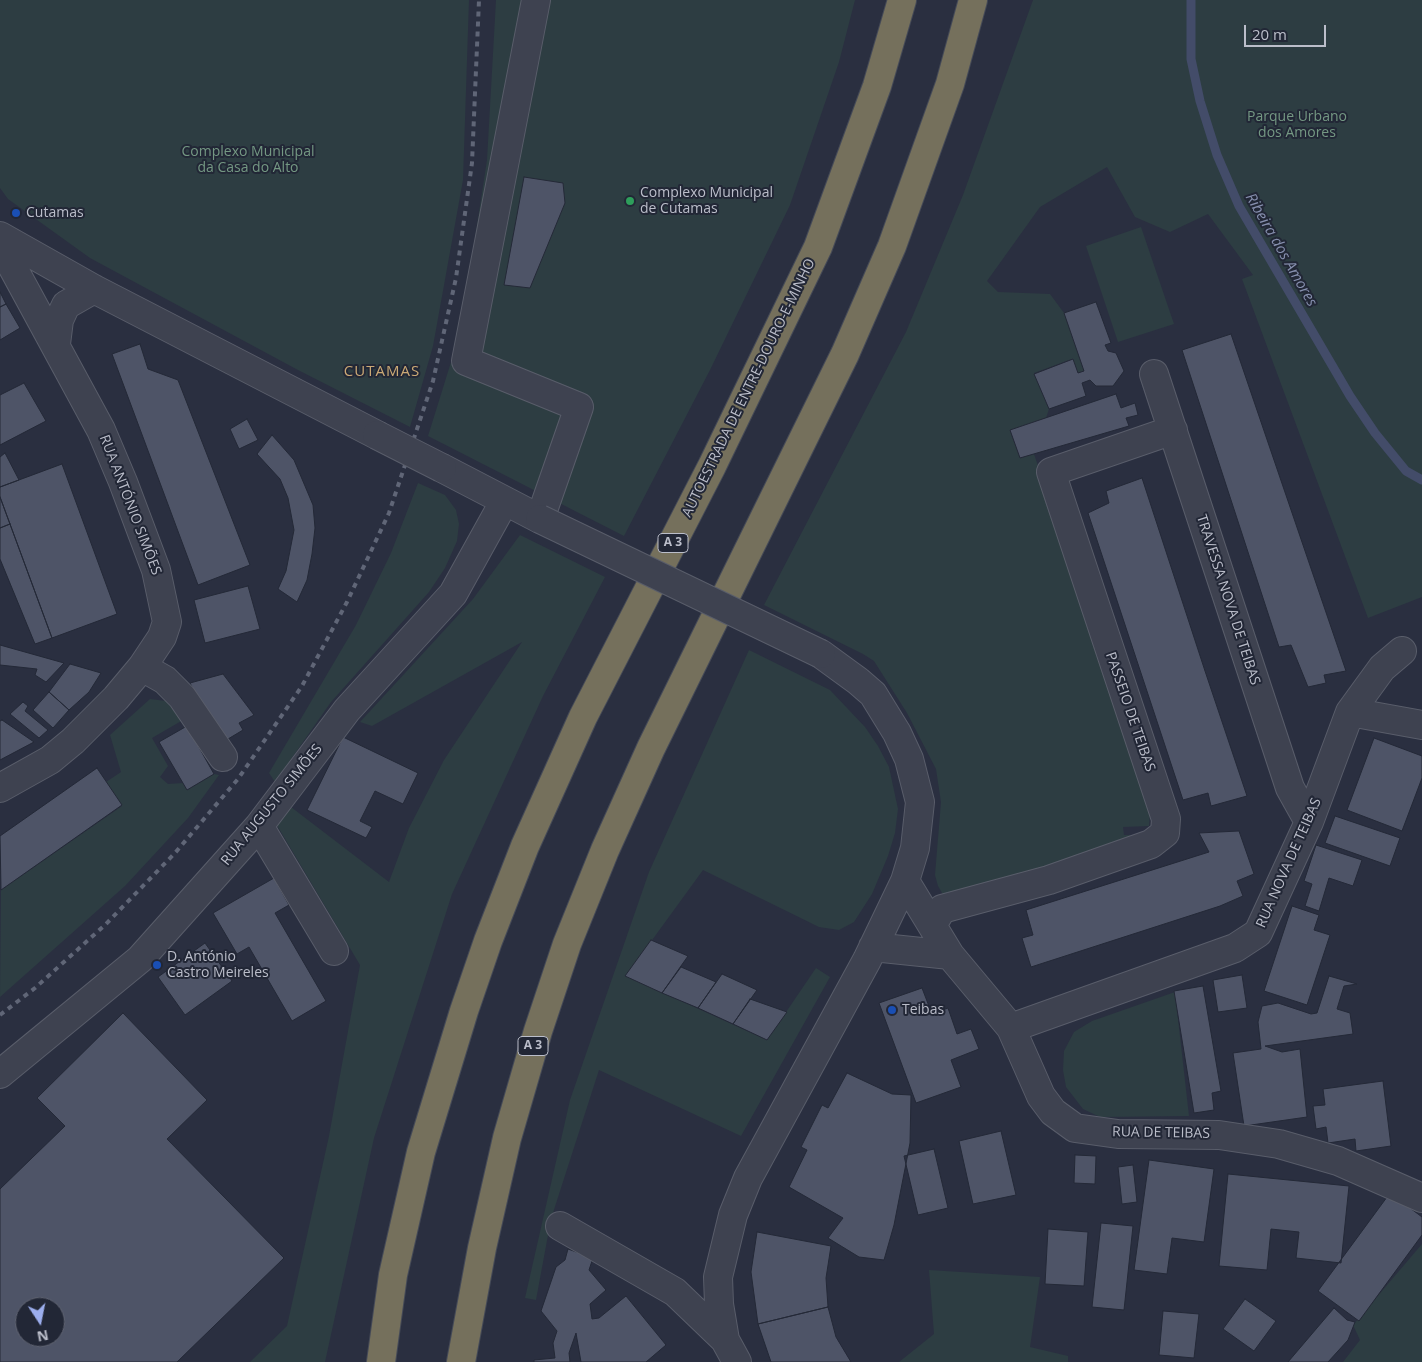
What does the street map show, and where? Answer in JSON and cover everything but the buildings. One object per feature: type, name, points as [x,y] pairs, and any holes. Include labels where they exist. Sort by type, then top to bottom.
[{"type":"highway","name":"AUTOESTRADA DE ENTRE-DOURO-E-MINHO","points":[[380,1362],[394,1275],[421,1152],[464,1011],[491,933],[525,846],[583,717],[717,457],[818,247],[877,86],[902,0]]},
{"type":"highway","name":"A 3","points":[[461,1362],[482,1248],[507,1138],[522,1082],[571,936],[605,850],[651,748],[845,354],[881,272],[932,139],[950,84],[973,0]]},
{"type":"highway","points":[[480,1362],[482,1248]]},
{"type":"street","points":[[536,0],[466,361],[579,407],[540,519]]},
{"type":"street","points":[[0,236],[94,288],[504,502],[821,654],[873,694],[897,733],[909,759],[920,802],[915,848],[905,882],[873,947],[748,1178],[733,1215],[718,1277],[719,1304],[731,1351]]},
{"type":"street","name":"RUA ANTÓNIO SIMÕES","points":[[0,244],[101,430],[124,482],[156,570],[166,622],[162,637],[142,667],[116,698],[73,741],[50,760],[0,788]]},
{"type":"street","points":[[56,344],[59,320],[66,305],[94,288]]},
{"type":"street","name":"TRAVESSA NOVA DE TEIBAS","points":[[1154,374],[1290,788],[1309,822]]},
{"type":"street","name":"PASSEIO DE TEIBAS","points":[[932,925],[942,909],[1050,880],[1151,844],[1165,833],[1166,819],[1051,472],[1173,430]]},
{"type":"street","name":"RUA AUGUSTO SIMÕES","points":[[0,1074],[140,959],[259,826],[347,710],[453,594],[504,502]]},
{"type":"street","name":"RUA NOVA DE TEIBAS","points":[[1011,1028],[1235,948],[1258,932],[1309,822],[1350,712],[1382,668],[1402,651]]},
{"type":"street","points":[[142,667],[165,680],[182,697],[223,757]]},
{"type":"street","points":[[1350,712],[1422,725]]},
{"type":"street","points":[[259,826],[334,951]]},
{"type":"street","name":"RUA DE TEIBAS","points":[[905,882],[950,955],[1011,1028],[1041,1096],[1052,1112],[1075,1128],[1118,1134],[1219,1135],[1279,1144],[1338,1161],[1422,1198]]},
{"type":"street","points":[[873,947],[950,955]]},
{"type":"street","points":[[560,1226],[675,1292],[731,1351]]},
{"type":"green space","name":"Complexo Municipal da Casa do Alto","points":[[0,0],[469,0],[463,180],[433,346],[410,427],[298,370],[90,258],[8,199],[0,188]]},
{"type":"green space","name":"Complexo Municipal de Cutamas","points":[[496,0],[855,0],[839,62],[790,205],[710,370],[624,536],[428,436],[461,330],[487,160]]},
{"type":"green space","name":"Parque Urbano dos Amores","points":[[1033,0],[1422,0],[1422,597],[1368,618],[1242,279],[1253,275],[1208,214],[1170,232],[1135,217],[1107,167],[1040,207],[987,281],[998,292],[1050,294],[1064,313],[1084,371],[1078,373],[1072,359],[1034,373],[1049,409],[1046,418],[1010,431],[1020,458],[1034,454],[1151,801],[1149,826],[1123,827],[1124,835],[1130,835],[1135,843],[949,905],[938,886],[935,875],[941,802],[936,769],[907,713],[874,661],[764,605],[906,332],[963,195]]},
{"type":"green space","points":[[1141,227],[1174,324],[1118,342],[1086,246]]},
{"type":"green space","points":[[418,483],[445,495],[456,510],[459,524],[457,541],[445,568],[429,592],[331,702],[275,782],[269,773],[356,625],[391,553]]},
{"type":"green space","points":[[520,535],[605,577],[543,696],[452,894],[374,1138],[325,1362],[250,1362],[287,1326],[329,1136],[360,965],[275,822],[291,807],[389,882],[409,828],[444,760],[522,642],[372,726],[360,722],[473,599]]},
{"type":"green space","points":[[749,650],[830,690],[865,727],[878,746],[889,767],[898,809],[895,833],[888,856],[872,894],[854,922],[839,930],[819,927],[703,870],[626,976],[767,1040],[816,968],[830,977],[741,1136],[599,1070],[551,1219],[536,1300],[525,1298],[570,1100],[649,872]]},
{"type":"green space","points":[[150,699],[166,701],[183,720],[152,738],[168,766],[160,777],[168,784],[183,783],[187,790],[214,774],[219,775],[188,818],[125,886],[0,997],[1,890],[122,806],[106,782],[121,772],[110,735]]},
{"type":"green space","points":[[1175,992],[1189,1116],[1100,1117],[1083,1109],[1066,1087],[1063,1070],[1064,1051],[1074,1032],[1092,1021]]},
{"type":"green space","points":[[1422,1244],[1422,1362],[1343,1362],[1360,1340],[1353,1325]]},
{"type":"green space","points":[[929,1270],[1040,1277],[1030,1347],[1068,1356],[1068,1362],[899,1362],[934,1334]]},
{"type":"waterway","name":"Ribeira dos Amores","points":[[1191,0],[1191,59],[1200,101],[1217,155],[1239,206],[1350,396],[1375,433],[1406,471],[1422,480]]},
{"type":"railway","points":[[0,1015],[35,988],[106,924],[175,853],[238,779],[302,686],[347,602],[389,513],[433,381],[456,278],[472,163],[479,0]]},
{"type":"place","name":"Complexo Municipal de Cutamas","points":[[630,201]]},
{"type":"place","name":"Cutamas","points":[[16,213]]},
{"type":"place","name":"D. António Castro Meireles","points":[[157,965]]},
{"type":"place","name":"Teibas","points":[[892,1010]]},
{"type":"district","name":"CUTAMAS","points":[[382,372]]}]
